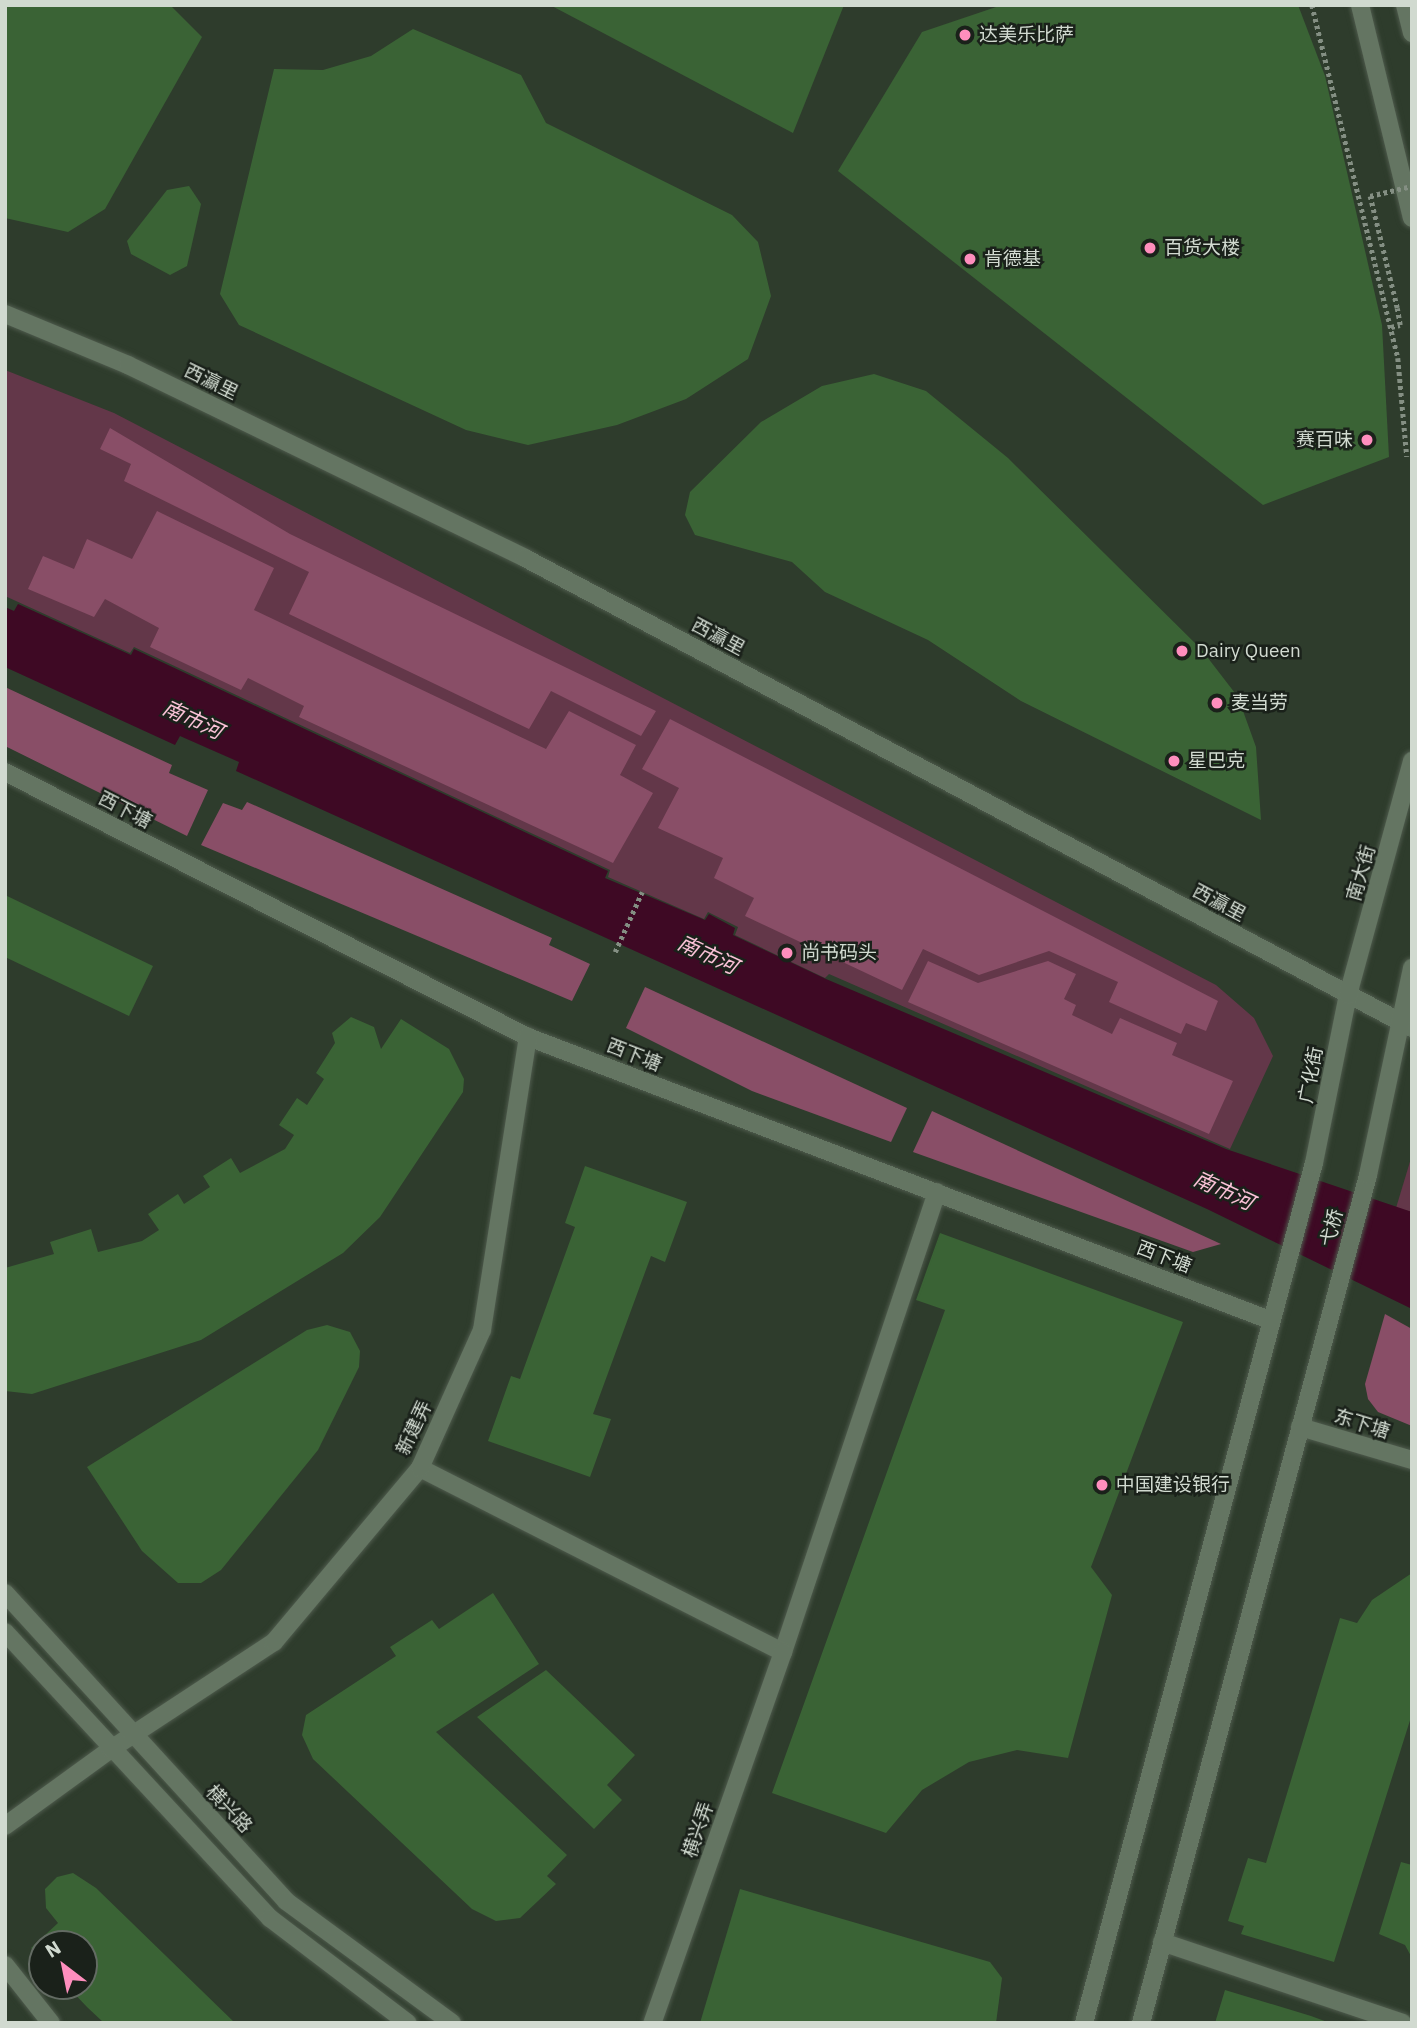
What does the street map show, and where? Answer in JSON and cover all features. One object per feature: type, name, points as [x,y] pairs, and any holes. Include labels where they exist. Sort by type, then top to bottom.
[{"type":"street","points":[[1360,5],[1412,218]]},
{"type":"street","points":[[1405,5],[1412,33]]},
{"type":"street","name":"西瀛里","points":[[5,314],[128,365],[525,558],[1405,1025]]},
{"type":"street","name":"南大街","points":[[1348,995],[1412,761]]},
{"type":"street","name":"西下塘","points":[[5,772],[528,1037],[1272,1321]]},
{"type":"street","points":[[1405,1025],[1412,968]]},
{"type":"street","name":"广化街","points":[[1314,1163],[1348,995]]},
{"type":"street","name":"弋桥","points":[[1141,2023],[1368,1175],[1405,1025]]},
{"type":"street","name":"新建弄","points":[[5,1826],[111,1749],[274,1643],[420,1468],[482,1330],[528,1037]]},
{"type":"street","name":"弋桥","points":[[1084,2023],[1314,1163]]},
{"type":"street","name":"横兴弄","points":[[652,2023],[783,1652],[937,1192]]},
{"type":"street","name":"东下塘","points":[[1300,1427],[1412,1460]]},
{"type":"street","points":[[420,1468],[783,1652]]},
{"type":"street","name":"横兴路","points":[[5,1593],[132,1736],[286,1900],[452,2023]]},
{"type":"street","points":[[5,1632],[270,1918],[408,2023]]},
{"type":"street","points":[[1162,1942],[1402,2023]]},
{"type":"street","points":[[5,1965],[51,2023]]},
{"type":"path","points":[[1312,5],[1391,327],[1409,432],[1407,457]]},
{"type":"path","points":[[1391,327],[1400,325],[1370,195],[1412,186]]},
{"type":"path","points":[[615,952],[642,892]]},
{"type":"shaded area","points":[[5,370],[114,413],[1216,985],[1254,1018],[1273,1056],[1230,1149],[829,974],[825,978],[735,935],[738,927],[708,912],[704,919],[608,877],[610,870],[134,647],[130,653],[5,596]]},
{"type":"shaded area","points":[[110,428],[290,534],[656,711],[641,736],[551,691],[529,729],[289,614],[309,572],[124,481],[131,464],[100,449]]},
{"type":"shaded area","points":[[157,511],[274,568],[254,610],[546,749],[569,711],[636,745],[620,775],[653,793],[613,863],[299,717],[304,706],[248,678],[241,690],[150,647],[159,628],[105,599],[94,617],[28,589],[43,556],[74,569],[87,539],[132,559]]},
{"type":"shaded area","points":[[5,687],[172,765],[169,773],[208,790],[187,836],[5,746]]},
{"type":"shaded area","points":[[670,719],[1218,1001],[1206,1031],[1186,1023],[1181,1034],[1109,1002],[1118,982],[1049,951],[979,975],[923,949],[902,990],[745,916],[754,898],[714,878],[723,858],[658,828],[679,788],[642,769]]},
{"type":"shaded area","points":[[247,802],[552,938],[549,945],[590,964],[572,1001],[201,845],[223,803],[242,810]]},
{"type":"shaded area","points":[[928,961],[978,983],[1048,961],[1076,974],[1064,999],[1076,1005],[1072,1015],[1112,1034],[1120,1018],[1177,1043],[1172,1055],[1233,1081],[1209,1134],[908,1002]]},
{"type":"shaded area","points":[[645,987],[907,1108],[891,1142],[752,1091],[626,1028]]},
{"type":"shaded area","points":[[932,1111],[1221,1244],[1193,1252],[913,1152]]},
{"type":"shaded area","points":[[1412,1155],[1412,1212],[1396,1208]]},
{"type":"shaded area","points":[[1385,1314],[1412,1329],[1412,1426],[1378,1412],[1368,1399],[1365,1384]]},
{"type":"water","name":"南市河","points":[[18,604],[131,655],[134,649],[608,871],[605,878],[705,920],[709,914],[735,928],[733,935],[826,979],[1226,1149],[1412,1212],[1412,1309],[1207,1209],[236,771],[239,762],[180,736],[175,745],[5,667],[5,607],[14,611]]},
{"type":"building","points":[[5,5],[170,5],[202,37],[105,209],[68,232],[5,218]]},
{"type":"building","points":[[550,5],[844,5],[793,133]]},
{"type":"building","name":"百货大楼","points":[[1002,5],[1298,5],[1325,76],[1382,325],[1389,457],[1263,505],[838,171],[922,32]]},
{"type":"building","points":[[413,29],[521,75],[546,123],[732,215],[758,242],[771,296],[748,359],[686,399],[617,425],[528,445],[466,430],[239,325],[220,294],[274,69],[323,70],[371,56]]},
{"type":"building","points":[[189,186],[201,204],[187,266],[170,275],[131,254],[127,241],[167,190]]},
{"type":"building","points":[[874,374],[926,391],[1008,458],[1201,649],[1238,697],[1256,747],[1261,820],[1021,701],[928,640],[825,592],[792,562],[695,535],[685,515],[690,492],[761,422],[822,386]]},
{"type":"building","points":[[5,895],[153,966],[129,1016],[5,957]]},
{"type":"building","points":[[351,1017],[374,1027],[381,1049],[401,1019],[449,1049],[464,1079],[463,1092],[380,1217],[343,1253],[201,1340],[32,1394],[5,1391],[5,1268],[54,1254],[50,1242],[91,1229],[98,1252],[142,1241],[159,1230],[148,1214],[178,1194],[184,1204],[210,1187],[203,1176],[231,1158],[240,1173],[285,1149],[294,1135],[279,1125],[297,1098],[307,1105],[324,1079],[316,1073],[335,1043],[332,1033]]},
{"type":"building","points":[[585,1166],[687,1202],[665,1262],[651,1256],[593,1414],[611,1419],[590,1477],[488,1441],[511,1376],[520,1379],[575,1227],[565,1223]]},
{"type":"building","points":[[940,1233],[1183,1322],[1091,1567],[1112,1595],[1068,1758],[1017,1750],[969,1762],[922,1790],[886,1833],[772,1793],[945,1310],[916,1300]]},
{"type":"building","points":[[327,1325],[350,1332],[360,1351],[359,1367],[318,1450],[221,1570],[201,1583],[178,1583],[142,1551],[87,1467],[307,1330]]},
{"type":"building","points":[[1412,1573],[1412,1714],[1334,1962],[1241,1934],[1244,1926],[1228,1921],[1248,1858],[1266,1863],[1340,1618],[1357,1623],[1372,1600]]},
{"type":"building","points":[[493,1593],[539,1664],[436,1732],[567,1855],[547,1876],[556,1884],[520,1918],[496,1921],[472,1909],[313,1759],[302,1735],[306,1715],[396,1656],[390,1647],[432,1620],[439,1629]]},
{"type":"building","points":[[546,1670],[635,1755],[607,1785],[622,1800],[594,1829],[477,1717]]},
{"type":"building","points":[[1401,1862],[1412,1865],[1412,1958],[1405,1945],[1379,1934]]},
{"type":"building","points":[[73,1873],[96,1888],[235,2023],[104,2023],[80,2000],[98,2000],[98,1930],[50,1930],[58,1923],[46,1908],[45,1889],[57,1877]]},
{"type":"building","points":[[740,1889],[990,1962],[1002,1978],[996,2023],[700,2023]]},
{"type":"building","points":[[1225,1990],[1311,2016],[1330,2023],[1215,2023]]},
{"type":"place","name":"达美乐比萨","points":[[965,35]]},
{"type":"place","name":"百货大楼","points":[[1150,248]]},
{"type":"place","name":"肯德基","points":[[970,259]]},
{"type":"place","name":"赛百味","points":[[1367,440]]},
{"type":"place","name":"Dairy Queen","points":[[1182,651]]},
{"type":"place","name":"麦当劳","points":[[1217,703]]},
{"type":"place","name":"星巴克","points":[[1174,761]]},
{"type":"place","name":"尚书码头","points":[[787,953]]},
{"type":"place","name":"中国建设银行","points":[[1102,1485]]}]
